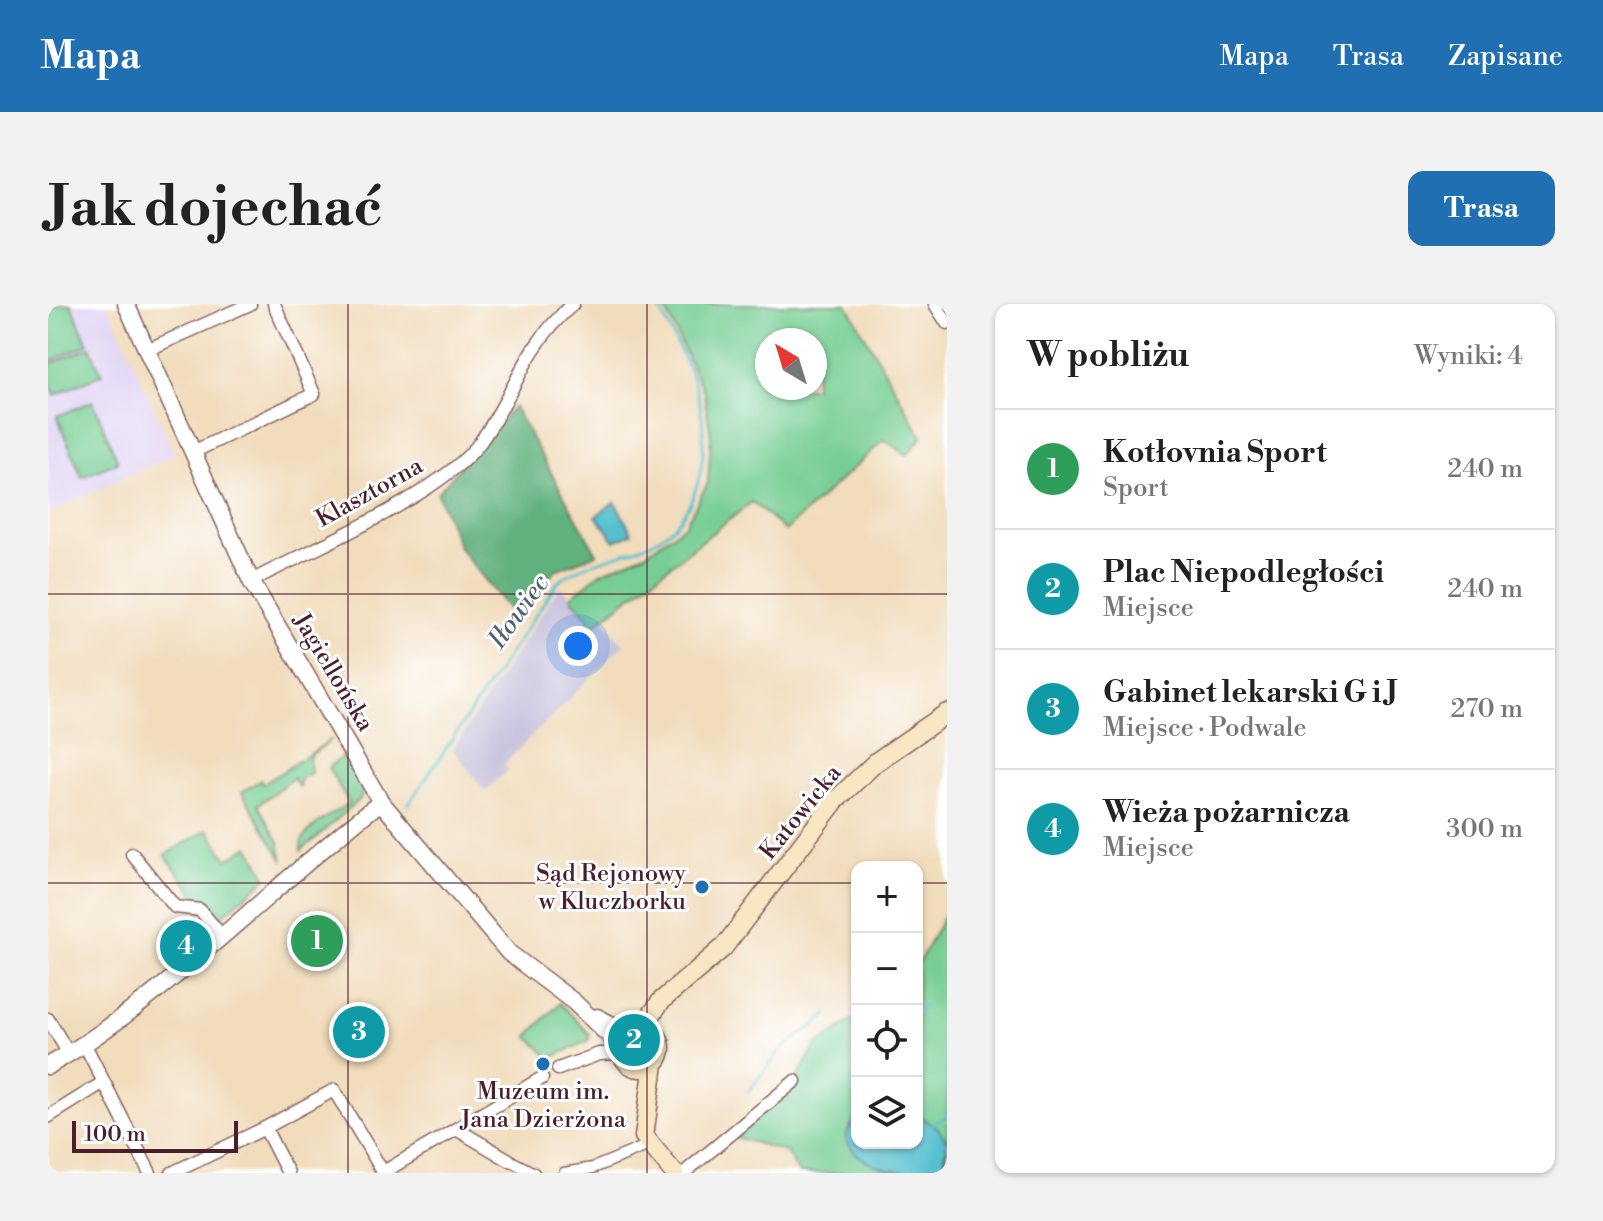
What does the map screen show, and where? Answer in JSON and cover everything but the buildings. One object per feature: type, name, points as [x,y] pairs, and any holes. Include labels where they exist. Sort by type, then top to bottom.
[{"type":"main road","name":"Katowicka","points":[[633,1043],[679,988],[710,961],[856,779],[947,713]]},
{"type":"main road","points":[[633,1043],[643,1069],[654,1064]]},
{"type":"main road","points":[[633,1043],[662,1046],[654,1064],[644,1136],[674,1173]]},
{"type":"main road","points":[[633,1043],[647,1109]]},
{"type":"street","name":"Jagiellońska","points":[[126,304],[251,581],[381,802],[509,953],[581,1009],[633,1043]]},
{"type":"street","points":[[147,350],[250,304]]},
{"type":"street","points":[[193,452],[314,394],[274,304]]},
{"type":"street","name":"Klasztorna","points":[[251,581],[428,489],[480,443],[531,348],[573,304]]},
{"type":"street","points":[[935,304],[947,323]]},
{"type":"street","points":[[48,1066],[85,1045],[381,802]]},
{"type":"street","points":[[132,854],[175,907],[200,910],[221,935]]},
{"type":"street","points":[[48,1019],[69,1054]]},
{"type":"street","points":[[558,1069],[633,1043]]},
{"type":"street","points":[[85,1045],[150,1173]]},
{"type":"street","points":[[172,1173],[334,1090],[382,1173],[542,1078]]},
{"type":"street","points":[[684,1173],[795,1081]]},
{"type":"street","points":[[48,1117],[104,1082]]},
{"type":"street","points":[[265,1128],[288,1173]]},
{"type":"street","points":[[458,1130],[534,1173]]},
{"type":"street","points":[[564,1173],[593,1168],[649,1145]]},
{"type":"shaded area","points":[[48,304],[108,304],[174,454],[48,513]]},
{"type":"shaded area","points":[[560,586],[594,624],[602,619],[624,644],[504,764],[508,770],[485,791],[453,749]]},
{"type":"green space","points":[[61,304],[71,304],[88,344],[48,362],[48,310]]},
{"type":"green space","points":[[663,304],[847,304],[922,437],[907,455],[884,440],[785,531],[752,502],[594,625],[571,597],[600,573],[645,554],[685,525],[708,483],[711,437],[704,392]]},
{"type":"green space","points":[[90,347],[102,374],[55,395],[48,379],[48,365]]},
{"type":"green space","points":[[93,401],[118,462],[82,477],[57,416]]},
{"type":"green space","points":[[514,407],[597,554],[555,570],[516,618],[460,549],[437,493]]},
{"type":"green space","points":[[332,739],[309,757],[311,773],[301,778],[299,787],[293,778],[258,805],[279,842],[283,861],[242,792],[261,780],[263,784]]},
{"type":"green space","points":[[343,756],[362,785],[361,798],[301,851],[301,843],[310,829],[349,803],[328,768]]},
{"type":"green space","points":[[208,829],[227,860],[249,846],[267,878],[218,919],[211,917],[165,855]]},
{"type":"green space","points":[[947,910],[947,1173],[799,1173],[786,1152],[735,1137],[787,1094],[816,1046],[851,1021],[851,1149],[923,1149],[923,955]]},
{"type":"green space","points":[[560,1003],[590,1034],[588,1041],[550,1058],[528,1036]]},
{"type":"water","points":[[615,502],[632,533],[615,541],[596,516]]},
{"type":"water","points":[[923,1119],[937,1127],[947,1141],[943,1172],[900,1171],[872,1164],[853,1149],[923,1149]]},
{"type":"water","points":[[851,1126],[851,1146],[845,1136]]},
{"type":"waterway","name":"Iłowiec","points":[[408,805],[557,583],[579,569],[652,542],[670,529],[694,495],[703,452],[701,408],[688,367],[658,304]]},
{"type":"waterway","points":[[748,1092],[782,1049],[828,1015]]},
{"type":"waterway","points":[[933,1124],[947,1116]]},
{"type":"place","name":"Sąd Rejonowy w Kluczborku","points":[[702,887]]},
{"type":"place","name":"Kotłovnia Sport","points":[[317,941]]},
{"type":"place","name":"Wieża pożarnicza","points":[[186,946]]},
{"type":"place","name":"Gabinet lekarski G i J","points":[[359,1032]]},
{"type":"place","name":"Plac Niepodległości","points":[[634,1040]]},
{"type":"place","name":"Muzeum im. Jana Dzierżona","points":[[543,1064]]}]
